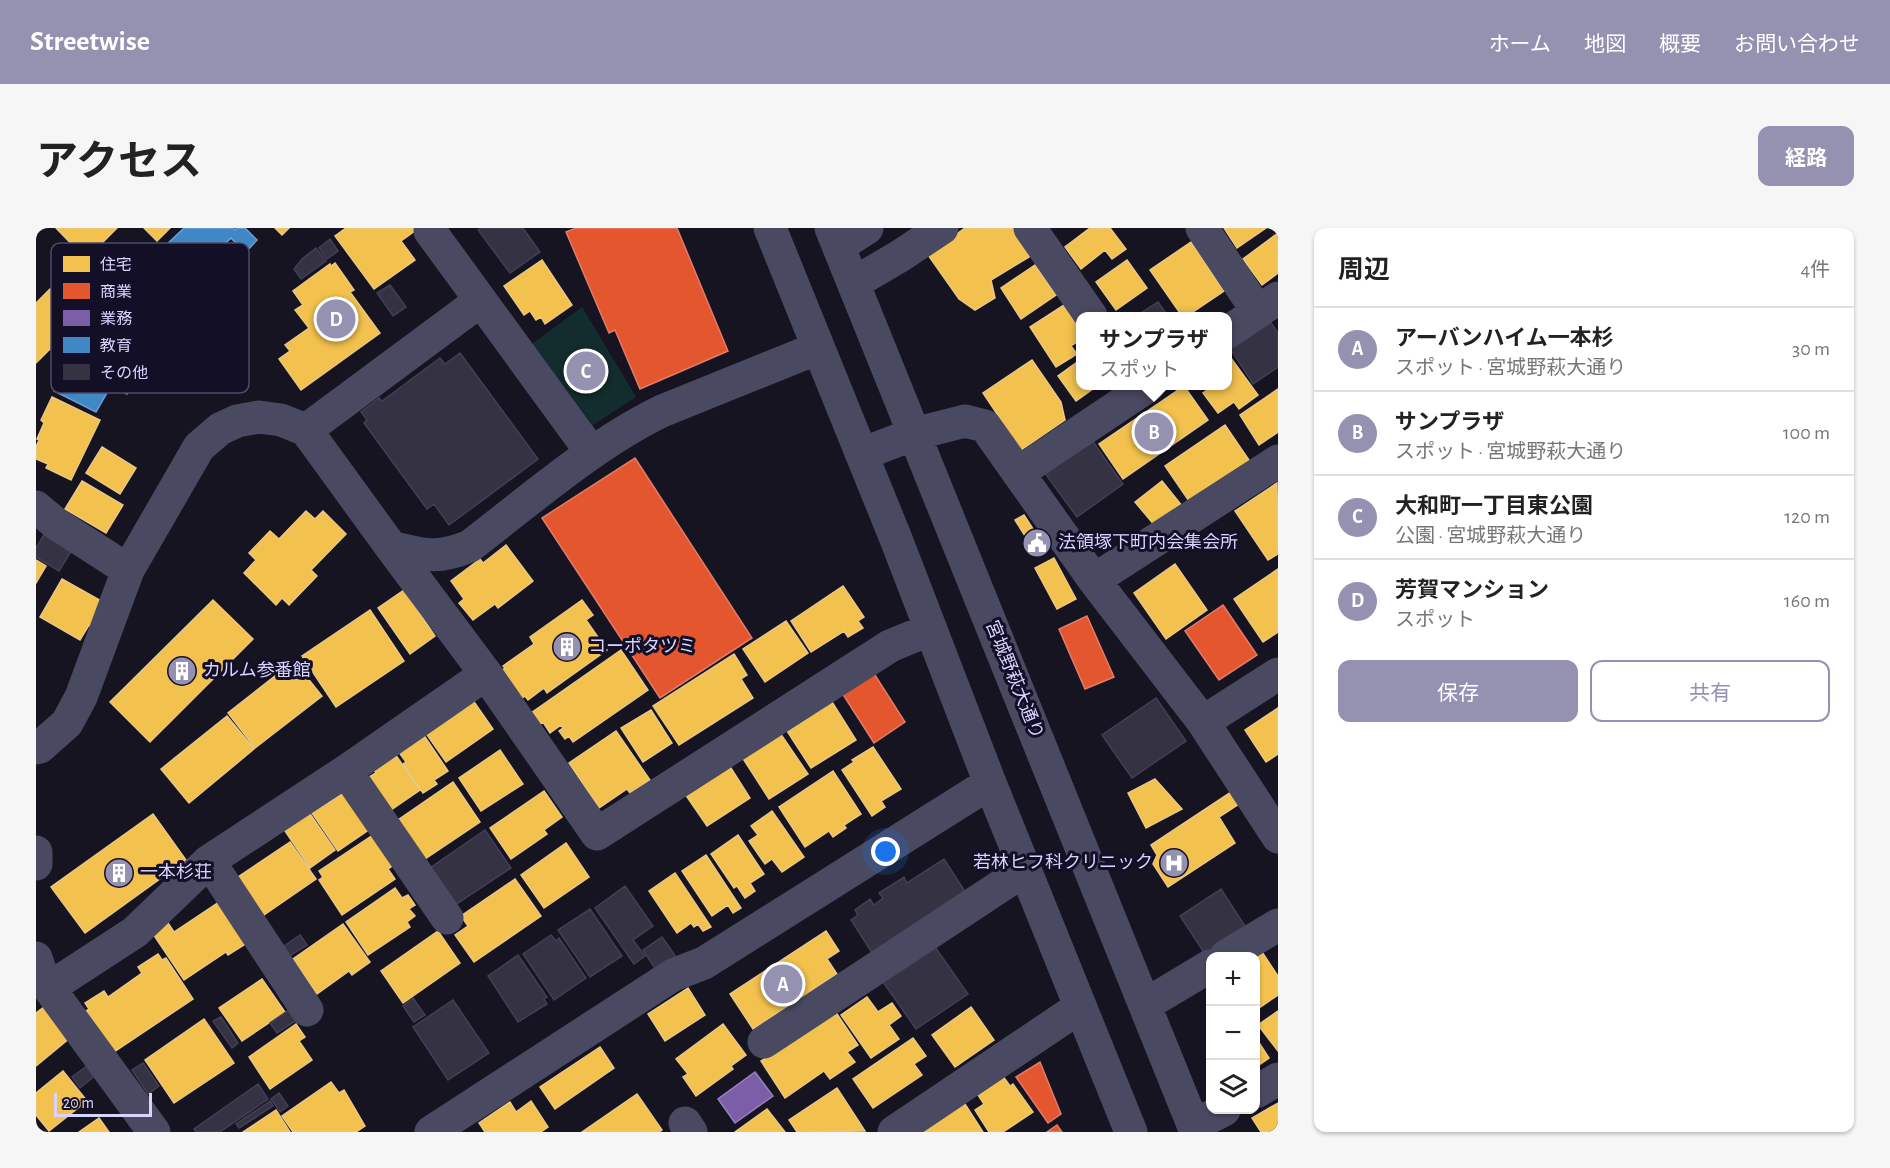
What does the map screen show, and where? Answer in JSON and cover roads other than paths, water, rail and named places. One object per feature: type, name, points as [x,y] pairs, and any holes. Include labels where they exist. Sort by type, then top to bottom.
[{"type":"street","points":[[770,228],[1131,1132]]},
{"type":"street","points":[[835,237],[867,228]]},
{"type":"street","points":[[854,283],[942,228]]},
{"type":"street","points":[[1030,228],[1088,312]]},
{"type":"street","points":[[1202,228],[1268,305],[1232,329]]},
{"type":"street","points":[[430,231],[592,453]]},
{"type":"street","name":"宮城野萩大通り","points":[[835,237],[1195,1129]]},
{"type":"street","points":[[306,430],[480,301]]},
{"type":"street","points":[[391,547],[428,556],[451,554],[470,546],[592,453],[626,430],[662,411],[818,348]]},
{"type":"street","points":[[1018,473],[1139,390]]},
{"type":"street","points":[[36,748],[67,723],[81,697],[128,570],[199,447],[220,429],[237,421],[260,417],[281,420],[306,430],[486,674],[597,834],[890,646],[931,629]]},
{"type":"street","points":[[862,454],[914,434],[964,421],[985,426],[1094,580],[1203,722],[1278,837]]},
{"type":"street","points":[[1094,580],[1278,462]]},
{"type":"street","points":[[36,507],[63,529],[128,570]]},
{"type":"street","points":[[49,988],[135,932],[209,861],[346,771],[486,674]]},
{"type":"street","points":[[1203,722],[1278,674]]},
{"type":"street","points":[[346,771],[447,918]]},
{"type":"street","points":[[431,1132],[673,975],[704,963],[990,783]]},
{"type":"street","points":[[36,852],[36,864]]},
{"type":"street","points":[[209,861],[307,1010]]},
{"type":"street","points":[[764,1042],[1025,870]]},
{"type":"street","points":[[1234,952],[1278,925]]},
{"type":"street","points":[[36,958],[49,988],[154,1132]]},
{"type":"street","points":[[1145,1005],[1206,968]]},
{"type":"street","points":[[894,1132],[1080,1007]]},
{"type":"street","points":[[1260,1090],[1278,1079]]},
{"type":"street","points":[[1195,1129],[1218,1114]]},
{"type":"place","name":"芳賀マンション","points":[[336,319]]},
{"type":"place","name":"大和町一丁目東公園","points":[[586,371]]},
{"type":"place","name":"サンプラザ","points":[[1154,432]]},
{"type":"place","name":"法領塚下町内会集会所","points":[[1037,543]]},
{"type":"place","name":"コーポタツミ","points":[[567,647]]},
{"type":"place","name":"カルム参番館","points":[[182,671]]},
{"type":"place","name":"若林ヒフ科クリニック","points":[[1174,863]]},
{"type":"place","name":"一本杉荘","points":[[119,873]]},
{"type":"place","name":"アーバンハイム一本杉","points":[[783,984]]}]
